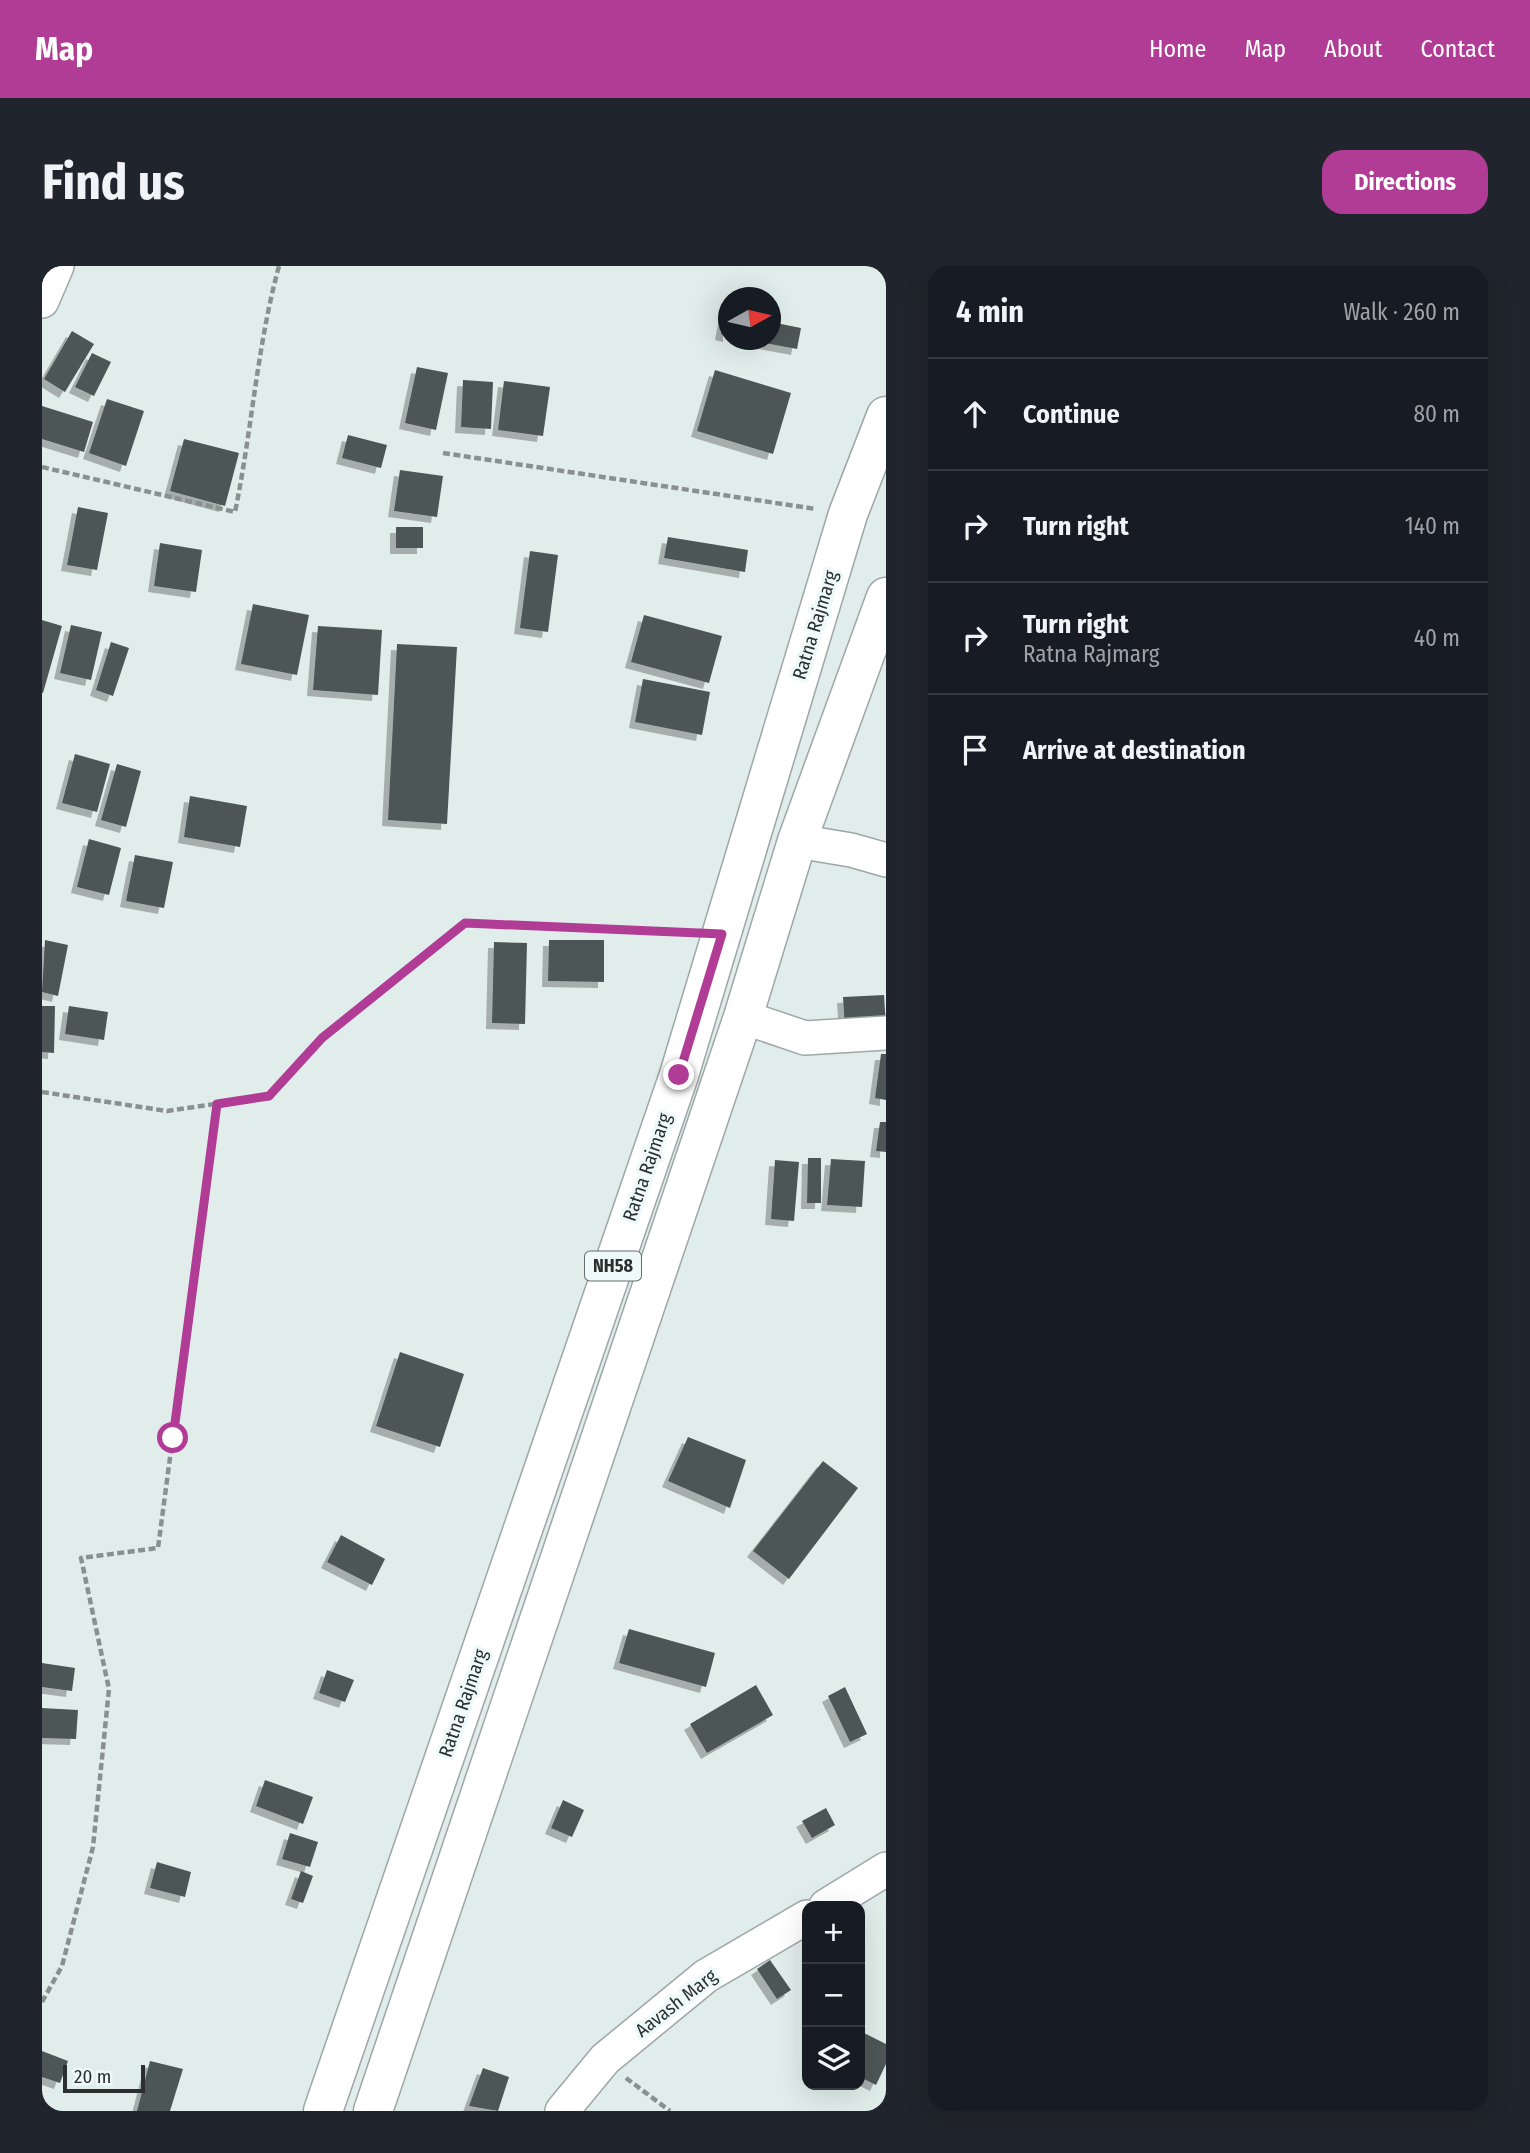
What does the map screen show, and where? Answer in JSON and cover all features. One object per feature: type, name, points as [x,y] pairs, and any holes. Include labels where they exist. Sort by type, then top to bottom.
[{"type":"main road","name":"Ratna Rajmarg","points":[[323,2111],[679,1075],[848,514],[886,416]]},
{"type":"main road","name":"NH58","points":[[373,2111],[744,1017],[797,841],[886,597]]},
{"type":"street","points":[[42,301],[57,266]]},
{"type":"street","points":[[797,841],[851,850],[886,860]]},
{"type":"street","points":[[744,1017],[805,1038],[886,1033]]},
{"type":"street","points":[[834,1901],[886,1869]]},
{"type":"street","name":"Aavash Marg","points":[[562,2111],[605,2059],[706,1976],[802,1920]]},
{"type":"path","points":[[42,467],[235,512],[250,442],[267,313],[279,266]]},
{"type":"path","points":[[443,453],[848,514]]},
{"type":"path","points":[[42,1092],[167,1111],[269,1096],[322,1038],[465,923],[722,934]]},
{"type":"path","points":[[42,2002],[62,1966],[93,1847],[109,1689],[80,1558],[158,1548],[217,1104]]},
{"type":"path","points":[[605,2059],[670,2111]]},
{"type":"building","points":[[781,324],[801,328],[797,349],[781,346]]},
{"type":"building","points":[[72,331],[94,344],[65,392],[44,379]]},
{"type":"building","points":[[92,353],[111,362],[94,396],[75,387]]},
{"type":"building","points":[[417,367],[448,373],[436,430],[405,423]]},
{"type":"building","points":[[715,370],[791,393],[773,454],[697,431]]},
{"type":"building","points":[[463,380],[493,382],[491,429],[461,427]]},
{"type":"building","points":[[504,381],[550,387],[543,436],[498,430]]},
{"type":"building","points":[[107,399],[144,411],[126,466],[89,453]]},
{"type":"building","points":[[42,406],[93,422],[84,452],[42,439]]},
{"type":"building","points":[[348,435],[387,445],[381,468],[342,458]]},
{"type":"building","points":[[184,439],[239,453],[225,506],[170,491]]},
{"type":"building","points":[[400,470],[443,476],[437,517],[394,511]]},
{"type":"building","points":[[78,507],[108,513],[97,570],[67,565]]},
{"type":"building","points":[[396,527],[423,527],[423,548],[396,548]]},
{"type":"building","points":[[668,537],[748,550],[745,572],[664,558]]},
{"type":"building","points":[[160,543],[202,550],[196,592],[154,586]]},
{"type":"building","points":[[530,551],[558,555],[548,632],[520,628]]},
{"type":"building","points":[[253,604],[309,615],[297,675],[241,664]]},
{"type":"building","points":[[644,615],[722,636],[709,683],[631,662]]},
{"type":"building","points":[[42,620],[62,626],[43,693],[42,693]]},
{"type":"building","points":[[71,625],[102,632],[91,680],[60,673]]},
{"type":"building","points":[[318,626],[382,630],[378,695],[313,690]]},
{"type":"building","points":[[111,642],[129,648],[113,696],[96,690]]},
{"type":"building","points":[[397,644],[457,647],[447,824],[388,820]]},
{"type":"building","points":[[643,679],[710,692],[702,735],[635,722]]},
{"type":"building","points":[[75,754],[110,764],[97,812],[62,803]]},
{"type":"building","points":[[117,764],[141,771],[126,827],[101,820]]},
{"type":"building","points":[[190,796],[247,806],[240,847],[184,837]]},
{"type":"building","points":[[89,839],[121,848],[109,895],[77,887]]},
{"type":"building","points":[[135,855],[173,862],[164,908],[126,901]]},
{"type":"building","points":[[45,940],[68,945],[58,996],[42,992]]},
{"type":"building","points":[[549,940],[604,940],[604,982],[548,981]]},
{"type":"building","points":[[494,942],[527,943],[525,1024],[492,1023]]},
{"type":"building","points":[[884,995],[886,1027],[845,1029],[843,997]]},
{"type":"building","points":[[42,1006],[55,1006],[54,1053],[42,1052]]},
{"type":"building","points":[[69,1006],[108,1012],[104,1040],[65,1034]]},
{"type":"building","points":[[881,1054],[886,1054],[886,1100],[875,1098]]},
{"type":"building","points":[[880,1122],[886,1122],[886,1152],[876,1151]]},
{"type":"building","points":[[808,1158],[821,1158],[821,1203],[807,1203]]},
{"type":"building","points":[[831,1159],[865,1161],[862,1207],[827,1205]]},
{"type":"building","points":[[775,1160],[799,1162],[794,1221],[771,1219]]},
{"type":"building","points":[[400,1352],[464,1374],[440,1447],[376,1426]]},
{"type":"building","points":[[688,1437],[746,1460],[730,1508],[668,1481]]},
{"type":"building","points":[[823,1461],[858,1488],[789,1579],[753,1551]]},
{"type":"building","points":[[341,1535],[385,1559],[372,1585],[327,1562]]},
{"type":"building","points":[[629,1629],[715,1653],[706,1687],[619,1663]]},
{"type":"building","points":[[42,1663],[75,1668],[72,1691],[42,1687]]},
{"type":"building","points":[[327,1670],[354,1680],[345,1702],[319,1693]]},
{"type":"building","points":[[756,1685],[773,1715],[707,1753],[690,1724]]},
{"type":"building","points":[[845,1687],[867,1734],[850,1742],[828,1696]]},
{"type":"building","points":[[42,1708],[78,1710],[76,1739],[42,1738]]},
{"type":"building","points":[[265,1780],[313,1797],[303,1824],[256,1806]]},
{"type":"building","points":[[563,1800],[584,1810],[572,1837],[551,1828]]},
{"type":"building","points":[[826,1808],[835,1825],[812,1838],[802,1821]]},
{"type":"building","points":[[290,1833],[318,1842],[310,1867],[282,1859]]},
{"type":"building","points":[[157,1862],[191,1872],[185,1897],[150,1888]]},
{"type":"building","points":[[301,1871],[313,1876],[303,1903],[291,1899]]},
{"type":"building","points":[[770,1960],[791,1990],[777,1999],[757,1969]]},
{"type":"building","points":[[865,2034],[886,2044],[886,2064],[876,2085],[865,2080]]},
{"type":"building","points":[[42,2051],[68,2061],[60,2083],[42,2077]]},
{"type":"building","points":[[150,2061],[183,2069],[170,2111],[137,2111]]},
{"type":"building","points":[[483,2068],[509,2077],[498,2111],[469,2106]]},
{"type":"route","points":[[173,1438],[217,1104],[269,1096],[322,1038],[465,923],[722,934],[679,1075]]}]
